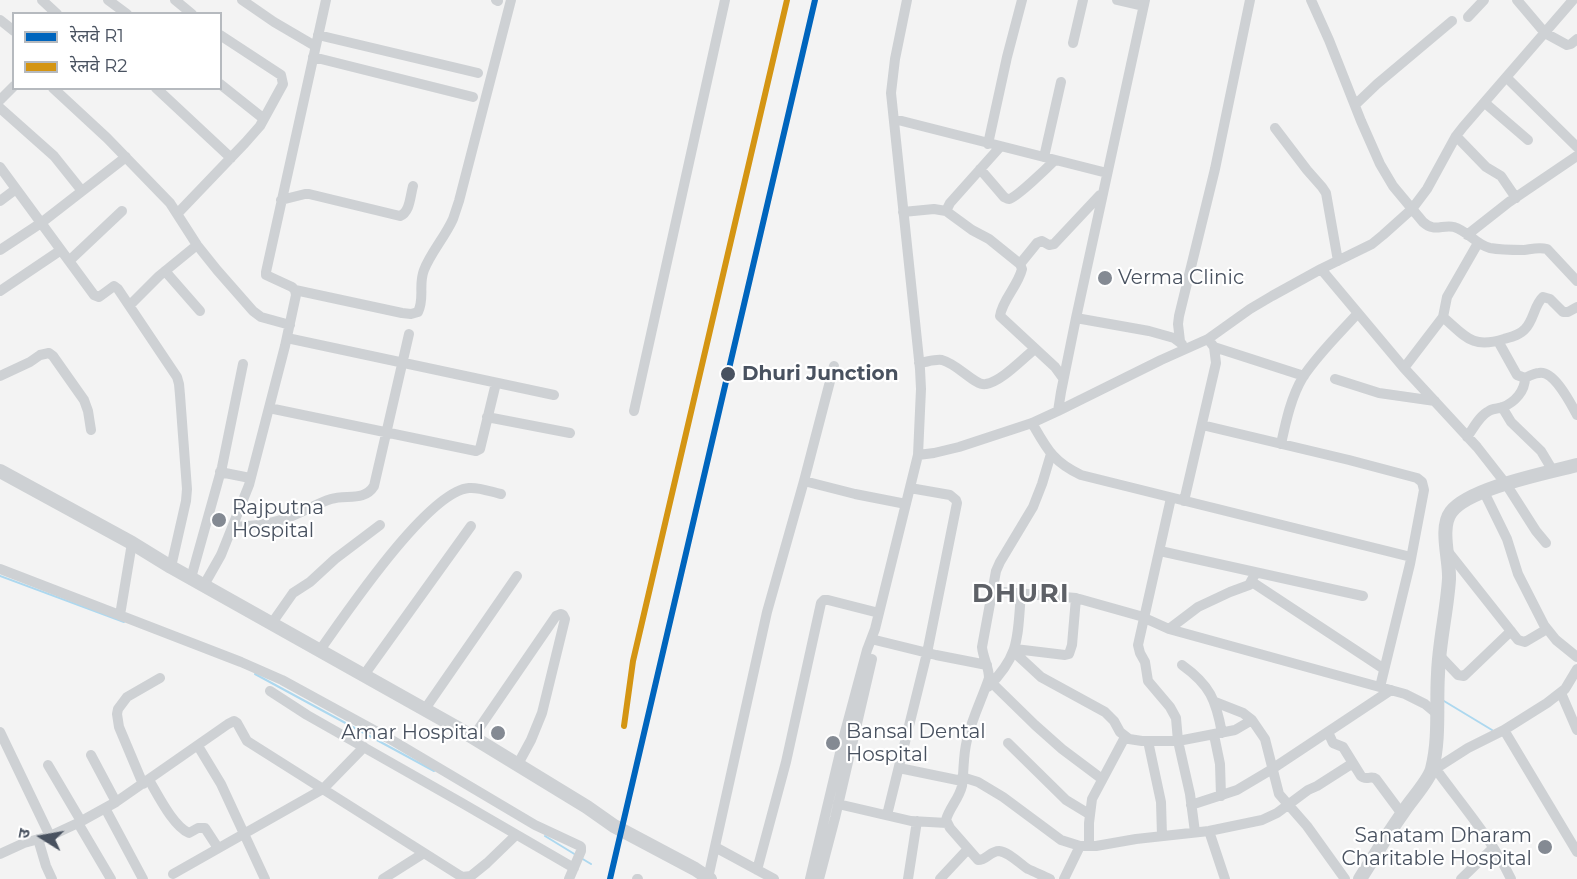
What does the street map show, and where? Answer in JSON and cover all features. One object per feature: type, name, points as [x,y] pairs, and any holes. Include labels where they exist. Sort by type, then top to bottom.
[{"type":"street","points":[[42,0],[55,12]]},
{"type":"street","points":[[108,0],[124,12]]},
{"type":"street","points":[[175,0],[190,12]]},
{"type":"street","points":[[242,0],[257,4],[273,22],[316,46],[473,97]]},
{"type":"street","points":[[326,0],[266,275],[295,290],[411,314],[417,312],[422,304],[423,273],[452,220],[459,201],[511,0]]},
{"type":"street","points":[[634,411],[725,0]]},
{"type":"street","points":[[819,879],[873,652],[879,612],[918,454],[921,390],[919,363],[891,93],[891,79],[907,0]]},
{"type":"street","points":[[946,211],[950,203],[980,169],[994,146],[1007,57],[1022,0]]},
{"type":"street","points":[[1073,44],[1083,0]]},
{"type":"street","points":[[1058,411],[1102,192],[1144,3],[1117,0]]},
{"type":"street","points":[[1182,345],[1178,324],[1179,316],[1215,169],[1250,0]]},
{"type":"street","points":[[1311,0],[1373,152],[1386,176],[1427,227],[1452,226],[1490,248],[1547,249],[1577,281]]},
{"type":"street","points":[[1468,17],[1484,0]]},
{"type":"street","points":[[1517,0],[1545,33],[1567,45],[1577,39]]},
{"type":"street","points":[[1211,343],[1262,301],[1321,268],[1372,244],[1412,209],[1427,189],[1456,136],[1573,0]]},
{"type":"street","points":[[0,20],[12,29]]},
{"type":"street","points":[[1355,105],[1452,21]]},
{"type":"street","points":[[177,214],[260,126],[283,84],[281,75],[222,36]]},
{"type":"street","points":[[316,46],[478,73]]},
{"type":"street","points":[[1507,78],[1577,147]]},
{"type":"street","points":[[980,169],[1004,198],[1012,198],[1020,192],[1050,159],[1061,82]]},
{"type":"street","points":[[222,86],[264,119]]},
{"type":"street","points":[[0,100],[12,88]]},
{"type":"street","points":[[55,90],[126,157],[170,203],[197,245],[253,311],[261,317],[290,325]]},
{"type":"street","points":[[158,90],[231,158]]},
{"type":"street","points":[[1485,103],[1528,140]]},
{"type":"street","points":[[0,108],[54,156],[82,191]]},
{"type":"street","points":[[894,119],[1107,173]]},
{"type":"street","points":[[1275,128],[1326,194],[1338,261]]},
{"type":"street","points":[[1456,136],[1486,166],[1501,176],[1516,198]]},
{"type":"street","points":[[1467,235],[1577,156]]},
{"type":"street","points":[[0,250],[41,223],[126,157]]},
{"type":"street","points":[[0,167],[97,297],[114,286],[116,287],[171,368],[179,384],[187,489],[171,567]]},
{"type":"street","points":[[281,200],[309,194],[400,216],[407,211],[413,186]]},
{"type":"street","points":[[0,201],[16,189]]},
{"type":"street","points":[[1020,264],[1037,243],[1042,241],[1049,245],[1054,244],[1102,192]]},
{"type":"street","points":[[903,212],[934,209],[946,211],[972,230],[989,238],[1020,264],[1022,273],[1000,316],[1063,378]]},
{"type":"street","points":[[69,261],[122,211]]},
{"type":"street","points":[[1404,368],[1443,317],[1447,297],[1478,243]]},
{"type":"street","points":[[130,305],[165,271],[197,245]]},
{"type":"street","points":[[1,288],[62,250]]},
{"type":"street","points":[[1321,268],[1404,368],[1467,436],[1506,484],[1546,543]]},
{"type":"street","points":[[165,271],[200,310]]},
{"type":"street","points":[[204,585],[221,555],[250,478],[287,338],[295,290]]},
{"type":"street","points":[[1443,317],[1475,342],[1480,343],[1498,341],[1526,329],[1539,301],[1544,297],[1550,299],[1563,312],[1577,307]]},
{"type":"street","points":[[1281,444],[1288,413],[1304,376],[1358,313]]},
{"type":"street","points":[[1076,318],[1167,335],[1182,345]]},
{"type":"street","points":[[232,527],[265,524],[284,519],[329,499],[341,496],[355,497],[370,491],[374,486],[409,334]]},
{"type":"street","points":[[287,338],[554,395]]},
{"type":"street","points":[[1498,341],[1517,375],[1525,378],[1538,373],[1546,374],[1562,390],[1577,415]]},
{"type":"street","points":[[1184,501],[1216,363],[1211,343]]},
{"type":"street","points":[[918,454],[959,447],[1032,423],[1182,345],[1211,343],[1304,376]]},
{"type":"street","points":[[919,363],[945,361],[966,373],[979,384],[987,384],[1008,372],[1035,349]]},
{"type":"street","points":[[0,376],[40,355],[49,353],[84,400],[91,430]]},
{"type":"street","points":[[191,578],[220,472],[243,364]]},
{"type":"street","points":[[0,471],[132,543],[473,737],[614,826],[709,878],[767,612],[834,366]]},
{"type":"street","points":[[1467,436],[1487,411],[1510,403],[1523,390],[1525,378]]},
{"type":"street","points":[[1335,379],[1379,393],[1435,401]]},
{"type":"street","points":[[269,408],[476,452],[480,448],[496,383]]},
{"type":"street","points":[[1502,407],[1511,422],[1541,451],[1553,471]]},
{"type":"street","points":[[488,417],[570,433]]},
{"type":"street","points":[[1032,423],[1051,454],[1061,464],[1082,475],[1411,557]]},
{"type":"street","points":[[1202,425],[1421,480],[1424,490],[1411,557],[1380,687]]},
{"type":"street","points":[[1051,454],[1033,507],[999,562],[982,647],[983,655],[989,670],[989,686],[1102,779]]},
{"type":"street","points":[[1511,879],[1493,848],[1434,770],[1439,655],[1449,575],[1445,528],[1451,511],[1471,496],[1577,465]]},
{"type":"street","points":[[220,472],[250,478]]},
{"type":"street","points":[[804,481],[906,504]]},
{"type":"street","points":[[320,650],[381,566],[425,515],[442,501],[468,488],[501,494]]},
{"type":"street","points":[[887,815],[927,653],[957,503],[950,495],[910,488]]},
{"type":"street","points":[[1484,492],[1506,539],[1518,574],[1547,629],[1556,640],[1577,657]]},
{"type":"street","points":[[1171,498],[1139,639],[1139,650],[1148,681],[1174,714],[1195,832]]},
{"type":"street","points":[[272,623],[293,592],[310,582],[335,559],[380,525]]},
{"type":"street","points":[[364,675],[471,526]]},
{"type":"street","points":[[120,615],[132,543]]},
{"type":"street","points":[[1446,549],[1518,640],[1525,642],[1547,629]]},
{"type":"street","points":[[1160,551],[1253,577],[1363,596]]},
{"type":"street","points":[[0,569],[282,680],[390,739],[535,825],[580,846],[581,851],[569,879]]},
{"type":"street","points":[[424,709],[517,576]]},
{"type":"street","points":[[1253,577],[1384,669]]},
{"type":"street","points":[[1169,628],[1198,607],[1230,591],[1246,587],[1253,577]]},
{"type":"street","points":[[992,591],[1076,598],[1145,618],[1169,628],[1391,690],[1416,699],[1437,714]]},
{"type":"street","points":[[1021,594],[1014,650],[1009,662],[989,686],[972,720],[966,743],[959,795],[947,817],[947,823],[978,860],[981,861],[994,852],[1003,852],[1050,879]]},
{"type":"street","points":[[1014,650],[1069,654],[1072,645],[1076,598]]},
{"type":"street","points":[[757,870],[786,762],[821,603],[828,600],[879,612]]},
{"type":"street","points":[[473,737],[556,616],[563,615],[565,619],[542,714],[518,764]]},
{"type":"street","points":[[1439,655],[1458,675],[1464,676],[1511,632]]},
{"type":"street","points":[[875,634],[927,653],[987,665]]},
{"type":"street","points":[[810,879],[848,721],[867,650],[875,634]]},
{"type":"street","points":[[1014,650],[1041,677],[1105,712],[1125,737],[1134,740],[1179,741],[1235,730],[1251,720]]},
{"type":"street","points":[[1182,665],[1204,683],[1215,702],[1221,796]]},
{"type":"street","points":[[1360,879],[1434,770],[1468,748],[1504,730],[1561,693],[1577,669]]},
{"type":"street","points":[[160,678],[127,697],[118,709],[119,727],[146,782],[176,822],[189,833],[198,828],[205,828],[218,848]]},
{"type":"street","points":[[1191,805],[1237,790],[1391,690]]},
{"type":"street","points":[[270,691],[307,715],[516,835],[575,866]]},
{"type":"street","points":[[1561,693],[1577,730]]},
{"type":"street","points":[[1215,702],[1243,713],[1265,739],[1280,794],[1307,826],[1345,879]]},
{"type":"street","points":[[0,854],[24,843],[50,836],[116,802],[234,722],[237,723],[247,741],[461,878],[471,876],[487,864],[516,835]]},
{"type":"street","points":[[1504,730],[1577,852]]},
{"type":"street","points":[[0,732],[50,836]]},
{"type":"street","points":[[1328,732],[1333,743],[1343,747],[1363,778],[1376,779],[1402,814]]},
{"type":"street","points":[[1064,879],[1084,846],[1092,799],[1125,737]]},
{"type":"street","points":[[1148,741],[1161,802],[1162,836]]},
{"type":"street","points":[[1008,743],[1066,800],[1089,814]]},
{"type":"street","points":[[198,746],[220,784],[265,879]]},
{"type":"street","points":[[173,874],[322,789],[364,747]]},
{"type":"street","points":[[91,755],[116,802]]},
{"type":"street","points":[[899,768],[978,782],[1003,797],[1061,840],[1069,844],[1084,846],[1209,831],[1262,820],[1353,763]]},
{"type":"street","points":[[48,765],[111,879]]},
{"type":"street","points":[[838,804],[917,821],[947,823]]},
{"type":"street","points":[[105,808],[143,879]]},
{"type":"street","points":[[908,879],[917,821]]},
{"type":"street","points":[[1209,831],[1225,879]]},
{"type":"street","points":[[38,839],[52,879]]},
{"type":"street","points":[[715,847],[774,879]]},
{"type":"street","points":[[1461,879],[1493,848]]},
{"type":"street","points":[[940,879],[968,849]]},
{"type":"street","points":[[383,879],[424,853]]},
{"type":"waterway","points":[[0,576],[124,622]]},
{"type":"waterway","points":[[255,674],[434,771]]},
{"type":"waterway","points":[[1444,701],[1492,730]]},
{"type":"waterway","points":[[545,836],[576,855]]},
{"type":"waterway","points":[[581,858],[591,864]]},
{"type":"rail line","name":"R2","points":[[624,726],[633,661],[787,0]]},
{"type":"rail line","name":"R1","points":[[610,879],[815,0]]},
{"type":"place","name":"Verma Clinic","points":[[1105,278]]},
{"type":"place","name":"Dhuri Junction","points":[[728,374]]},
{"type":"place","name":"Rajputna Hospital","points":[[219,520]]},
{"type":"place","name":"Amar Hospital","points":[[498,733]]},
{"type":"place","name":"Bansal Dental Hospital","points":[[833,743]]},
{"type":"place","name":"Sanatam Dharam Charitable Hospital","points":[[1545,847]]},
{"type":"district","name":"DHURI","points":[[1021,594]]}]
